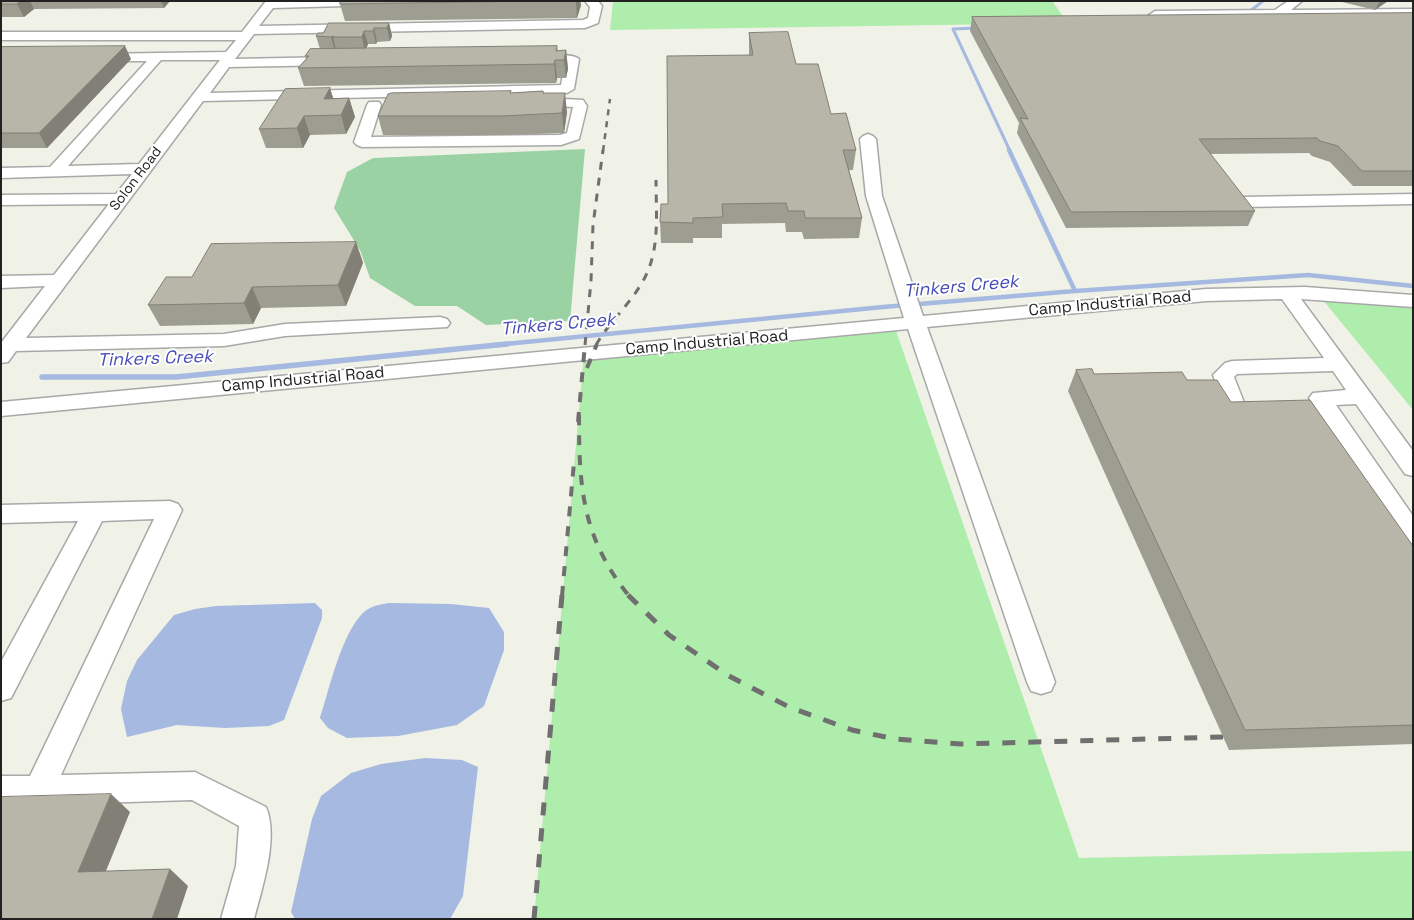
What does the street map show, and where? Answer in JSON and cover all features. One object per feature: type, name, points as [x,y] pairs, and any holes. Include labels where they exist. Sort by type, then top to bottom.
[{"type":"street","points":[[271,2],[382,1]]},
{"type":"street","points":[[1,36],[247,33],[585,24],[594,20],[596,6],[591,1]]},
{"type":"street","points":[[1157,1],[1168,14]]},
{"type":"street","points":[[1278,14],[1296,1]]},
{"type":"street","name":"Solon Road","points":[[8,343],[59,280],[271,2]]},
{"type":"street","points":[[1155,15],[1240,14],[1258,16],[1278,14],[1413,13]]},
{"type":"street","points":[[89,57],[349,57]]},
{"type":"street","points":[[55,171],[157,57]]},
{"type":"street","points":[[194,103],[567,90],[572,59],[523,59]]},
{"type":"street","points":[[194,103],[374,105],[575,102],[580,106],[574,136],[561,140],[362,142],[374,105]]},
{"type":"street","points":[[868,139],[874,196],[916,323],[1041,682]]},
{"type":"street","points":[[1,173],[144,169]]},
{"type":"street","points":[[1,200],[121,199]]},
{"type":"street","points":[[1243,202],[1413,199]]},
{"type":"street","points":[[1,282],[59,280]]},
{"type":"street","points":[[1288,294],[1413,468]]},
{"type":"street","name":"Camp Industrial Road","points":[[1,408],[1206,295],[1335,294],[1413,301]]},
{"type":"street","points":[[8,343],[224,340],[285,330],[440,323]]},
{"type":"street","points":[[1234,405],[1224,375],[1232,368],[1338,364]]},
{"type":"street","points":[[1362,397],[1320,398],[1413,535]]},
{"type":"street","points":[[1,514],[170,510],[39,790]]},
{"type":"street","points":[[1,689],[96,512]]},
{"type":"street","points":[[1,791],[195,786],[255,818],[252,866],[237,919]]},
{"type":"green space","points":[[613,1],[1052,1],[1068,23],[610,30]]},
{"type":"green space","points":[[585,149],[570,321],[486,325],[457,306],[415,306],[370,278],[360,250],[334,208],[347,172],[373,158]]},
{"type":"green space","points":[[1318,294],[1413,301],[1413,410]]},
{"type":"green space","points":[[894,325],[1079,858],[1413,851],[1413,919],[534,919],[584,354]]},
{"type":"water","points":[[315,603],[322,610],[322,618],[284,720],[269,726],[225,728],[177,725],[127,737],[121,709],[127,681],[137,660],[174,615],[216,606]]},
{"type":"water","points":[[389,603],[451,604],[489,608],[504,632],[504,650],[484,706],[457,725],[398,736],[347,738],[328,728],[320,718],[333,675],[345,641],[361,615],[372,607]]},
{"type":"water","points":[[425,758],[462,760],[478,767],[463,896],[450,919],[295,919],[291,912],[312,819],[321,796],[351,773],[381,764]]},
{"type":"building","points":[[1,1],[20,1],[17,4],[1,4]]},
{"type":"building","points":[[341,1],[538,1],[340,4]]},
{"type":"building","points":[[1413,13],[1413,171],[1362,171],[1338,146],[1320,141],[1317,138],[1199,139],[1255,211],[1071,212],[1020,118],[1028,119],[972,17]]},
{"type":"building","points":[[329,23],[389,23],[387,28],[374,28],[373,31],[364,31],[362,37],[316,36],[318,33],[323,33]]},
{"type":"building","points":[[788,32],[796,64],[818,64],[831,114],[846,113],[856,150],[843,150],[862,218],[805,218],[804,211],[788,211],[786,203],[722,204],[723,217],[693,218],[693,223],[660,222],[661,204],[668,204],[667,56],[753,55],[749,33]]},
{"type":"building","points":[[125,46],[39,133],[1,133],[1,47]]},
{"type":"building","points":[[557,46],[556,51],[566,50],[564,60],[555,60],[554,64],[298,68],[309,56],[305,56],[310,49]]},
{"type":"building","points":[[330,88],[324,99],[349,98],[341,115],[304,116],[297,128],[259,129],[285,89]]},
{"type":"building","points":[[511,91],[510,93],[543,91],[543,93],[565,93],[562,113],[503,116],[378,116],[388,94],[391,93]]},
{"type":"building","points":[[356,242],[338,285],[252,287],[244,303],[148,305],[166,277],[192,277],[211,244]]},
{"type":"building","points":[[1092,369],[1094,374],[1182,372],[1187,380],[1217,380],[1231,402],[1310,400],[1413,546],[1413,725],[1245,730],[1076,370]]},
{"type":"building","points":[[111,794],[78,872],[170,869],[152,919],[1,919],[1,797]]},
{"type":"waterway","name":"Tinkers Creek","points":[[1245,15],[1263,1]]},
{"type":"waterway","name":"Tinkers Creek","points":[[977,28],[953,29],[1010,151]]},
{"type":"waterway","name":"Tinkers Creek","points":[[1009,150],[1075,291]]},
{"type":"waterway","name":"Tinkers Creek","points":[[1075,291],[1308,275],[1413,286]]},
{"type":"waterway","name":"Tinkers Creek","points":[[495,345],[883,307],[1075,291]]},
{"type":"waterway","name":"Tinkers Creek","points":[[42,377],[176,377],[507,344]]},
{"type":"railway","points":[[603,151],[610,99]]},
{"type":"railway","points":[[585,345],[591,281],[593,225],[603,150]]},
{"type":"railway","points":[[596,345],[647,274],[656,234],[656,180]]},
{"type":"railway","points":[[578,422],[585,344]]},
{"type":"railway","points":[[587,368],[597,344]]},
{"type":"railway","points":[[579,415],[580,466],[586,511],[601,553],[629,596]]},
{"type":"railway","points":[[562,596],[574,462]]},
{"type":"railway","points":[[534,919],[562,595]]},
{"type":"railway","points":[[629,596],[669,635],[729,676],[789,707],[852,730],[895,739],[961,744],[1223,737]]}]
